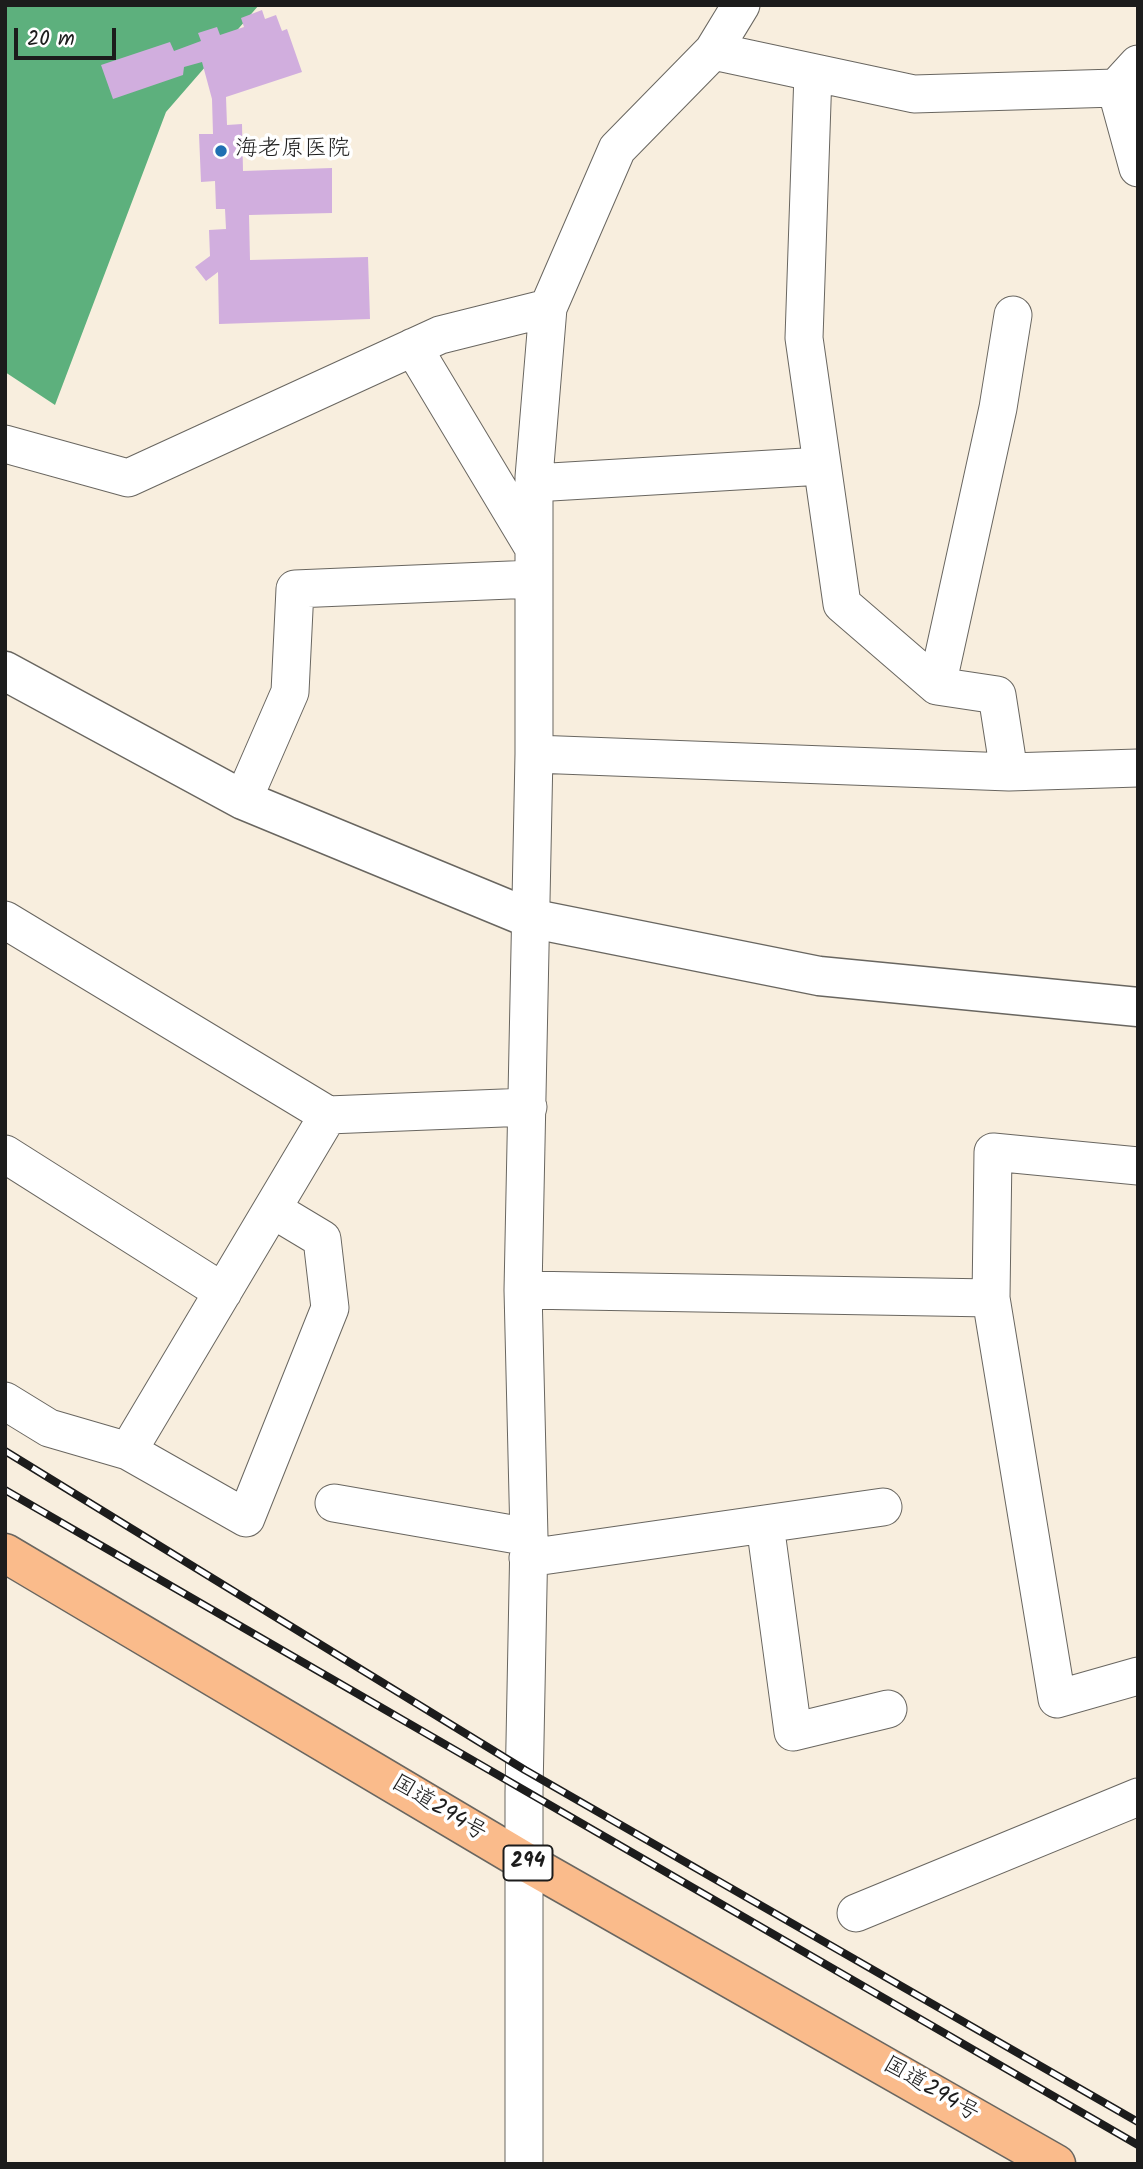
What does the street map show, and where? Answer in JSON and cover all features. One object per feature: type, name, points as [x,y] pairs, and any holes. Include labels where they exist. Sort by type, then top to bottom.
[{"type":"highway","name":"国道294号","points":[[5,1553],[524,1861],[1056,2164]]},
{"type":"street","points":[[524,2164],[528,1547],[523,1290],[534,754],[534,483],[548,309],[617,149],[713,51],[741,5]]},
{"type":"street","points":[[713,51],[914,94],[1127,76],[1138,168]]},
{"type":"street","points":[[813,73],[804,338],[842,604],[937,686],[998,695],[1009,772]]},
{"type":"street","points":[[5,444],[128,478],[440,335],[548,309]]},
{"type":"street","points":[[937,686],[998,408],[1013,315]]},
{"type":"street","points":[[414,347],[534,563]]},
{"type":"street","points":[[534,483],[822,466]]},
{"type":"street","points":[[243,800],[290,692],[295,589],[534,563]]},
{"type":"street","points":[[5,671],[243,800],[529,918],[819,976],[1138,1007]]},
{"type":"street","points":[[534,754],[1009,772],[1138,768]]},
{"type":"street","points":[[5,920],[328,1115],[528,1107]]},
{"type":"street","points":[[128,1451],[328,1115]]},
{"type":"street","points":[[1138,1166],[993,1153],[991,1298],[1057,1699],[1138,1676]]},
{"type":"street","points":[[5,1154],[223,1292]]},
{"type":"street","points":[[5,1401],[49,1428],[128,1451],[246,1518],[330,1308],[322,1239],[272,1209]]},
{"type":"street","points":[[523,1290],[991,1298]]},
{"type":"street","points":[[334,1503],[528,1547],[765,1524],[884,1507]]},
{"type":"street","points":[[765,1524],[793,1732],[888,1709]]},
{"type":"street","points":[[856,1913],[1138,1797]]},
{"type":"green space","points":[[5,5],[259,5],[166,112],[55,405],[5,372]]},
{"type":"building","name":"海老原医院","points":[[262,10],[265,19],[276,15],[282,31],[287,29],[302,72],[226,97],[227,125],[242,124],[243,171],[332,168],[332,213],[249,215],[250,260],[368,257],[370,319],[219,324],[218,272],[206,281],[195,267],[210,256],[209,230],[226,229],[225,209],[216,209],[215,181],[201,182],[199,134],[213,134],[212,99],[202,62],[184,67],[183,75],[113,99],[101,65],[170,42],[174,51],[201,41],[198,33],[217,27],[220,35],[244,27],[241,18]]},
{"type":"railway","points":[[5,1451],[525,1770],[1138,2122]]},
{"type":"railway","points":[[5,1490],[1138,2145]]},
{"type":"place","name":"海老原医院","points":[[221,151]]}]
